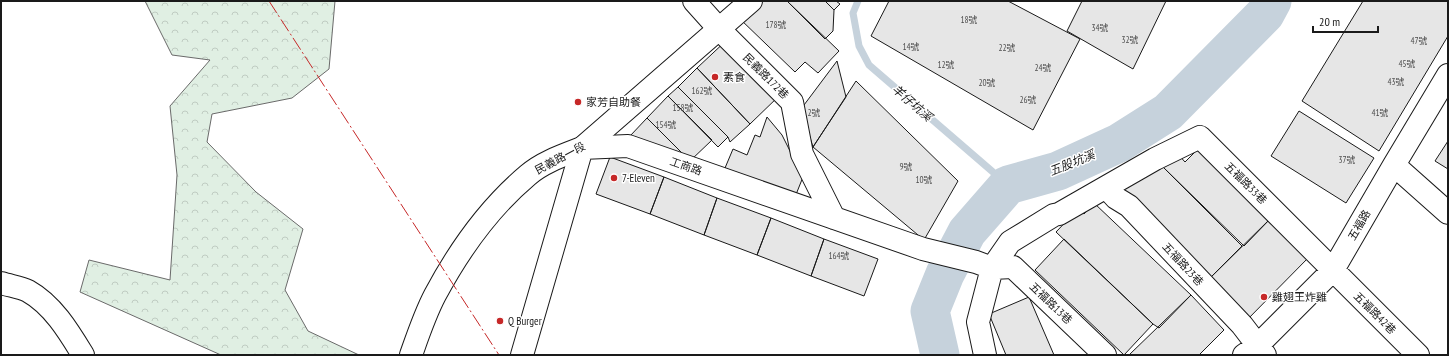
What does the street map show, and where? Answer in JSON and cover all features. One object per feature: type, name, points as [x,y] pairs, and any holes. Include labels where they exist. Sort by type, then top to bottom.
[{"type":"street","points":[[694,1],[720,30]]},
{"type":"street","name":"民義路一段","points":[[411,355],[434,296],[457,259],[488,215],[529,174],[555,158],[582,148],[720,30],[751,1]]},
{"type":"street","name":"民義路172巷","points":[[720,30],[792,102],[802,154],[834,218]]},
{"type":"street","name":"五福路","points":[[1255,352],[1333,270],[1448,75]]},
{"type":"street","name":"五福路33巷","points":[[1106,187],[1148,163],[1200,137],[1333,270]]},
{"type":"street","name":"工商路","points":[[582,148],[628,146],[923,249],[984,265]]},
{"type":"street","points":[[522,355],[582,148]]},
{"type":"street","points":[[1394,165],[1448,213]]},
{"type":"street","points":[[985,355],[978,322],[984,265],[1010,242],[1106,187]]},
{"type":"street","name":"五福路23巷","points":[[1106,187],[1116,198],[1128,206],[1242,325],[1255,352]]},
{"type":"street","name":"五福路13巷","points":[[984,265],[1013,267],[1105,355]]},
{"type":"street","name":"五福路42巷","points":[[1333,270],[1418,355]]},
{"type":"street","points":[[1,283],[27,291],[46,304],[69,332],[83,355]]},
{"type":"green space","points":[[145,1],[335,1],[329,69],[292,98],[212,114],[207,142],[256,192],[303,229],[285,290],[308,331],[359,355],[221,355],[80,292],[89,260],[170,280],[177,175],[170,106],[210,60],[172,55]]},
{"type":"building","points":[[755,1],[787,1],[839,51],[818,73],[805,62],[795,72],[739,18]]},
{"type":"building","points":[[787,1],[825,1],[834,10],[833,31],[825,39]]},
{"type":"building","points":[[825,1],[836,1],[840,4],[834,10]]},
{"type":"building","points":[[889,1],[1008,1],[1080,39],[1033,130],[871,36]]},
{"type":"building","points":[[1082,1],[1166,1],[1133,69],[1067,31]]},
{"type":"building","points":[[1363,1],[1448,1],[1448,36],[1379,151],[1302,101]]},
{"type":"building","points":[[729,38],[780,95],[750,124],[697,68]]},
{"type":"building","points":[[837,61],[846,97],[813,147],[801,109]]},
{"type":"building","points":[[697,68],[750,124],[730,142],[728,137],[678,87]]},
{"type":"building","points":[[856,81],[958,181],[924,240],[813,147]]},
{"type":"building","points":[[678,87],[728,137],[718,147],[668,96]]},
{"type":"building","points":[[668,96],[712,140],[690,161],[647,118]]},
{"type":"building","points":[[1299,111],[1374,158],[1346,203],[1271,156]]},
{"type":"building","points":[[767,117],[782,135],[803,177],[795,197],[725,168],[733,149],[747,155],[755,135],[760,137]]},
{"type":"building","points":[[647,118],[690,161],[630,136]]},
{"type":"building","points":[[1448,141],[1448,169],[1435,161]]},
{"type":"building","points":[[1200,147],[1272,217],[1244,246],[1163,167],[1177,153],[1185,162]]},
{"type":"building","points":[[610,157],[664,177],[650,214],[596,194]]},
{"type":"building","points":[[1155,159],[1242,246],[1203,285],[1116,198]]},
{"type":"building","points":[[664,177],[717,198],[704,235],[650,214]]},
{"type":"building","points":[[717,198],[771,218],[757,255],[704,235]]},
{"type":"building","points":[[1094,203],[1191,295],[1159,328],[1056,232],[1078,209],[1084,214]]},
{"type":"building","points":[[1272,217],[1311,255],[1242,325],[1203,285]]},
{"type":"building","points":[[771,218],[824,239],[811,276],[757,255]]},
{"type":"building","points":[[824,239],[878,259],[864,296],[811,276]]},
{"type":"building","points":[[1064,239],[1153,324],[1124,355],[1035,270]]},
{"type":"building","points":[[1191,295],[1224,330],[1199,355],[1129,355]]},
{"type":"building","points":[[1029,297],[1054,355],[1006,355],[989,314]]},
{"type":"waterway","name":"羊仔坑溪","points":[[858,1],[853,13],[859,46],[869,65],[1008,185]]},
{"type":"waterway","name":"五股坑溪","points":[[940,355],[930,311],[945,274],[967,232],[1008,185],[1058,171],[1119,143],[1168,112],[1265,14],[1272,1]]},
{"type":"power","points":[[269,1],[499,355]]},
{"type":"place","name":"素食","points":[[715,77]]},
{"type":"place","name":"家芳自助餐","points":[[578,102]]},
{"type":"place","name":"7-Eleven","points":[[614,178]]},
{"type":"place","name":"雞翅王炸雞","points":[[1264,297]]},
{"type":"place","name":"Q Burger","points":[[500,321]]}]
